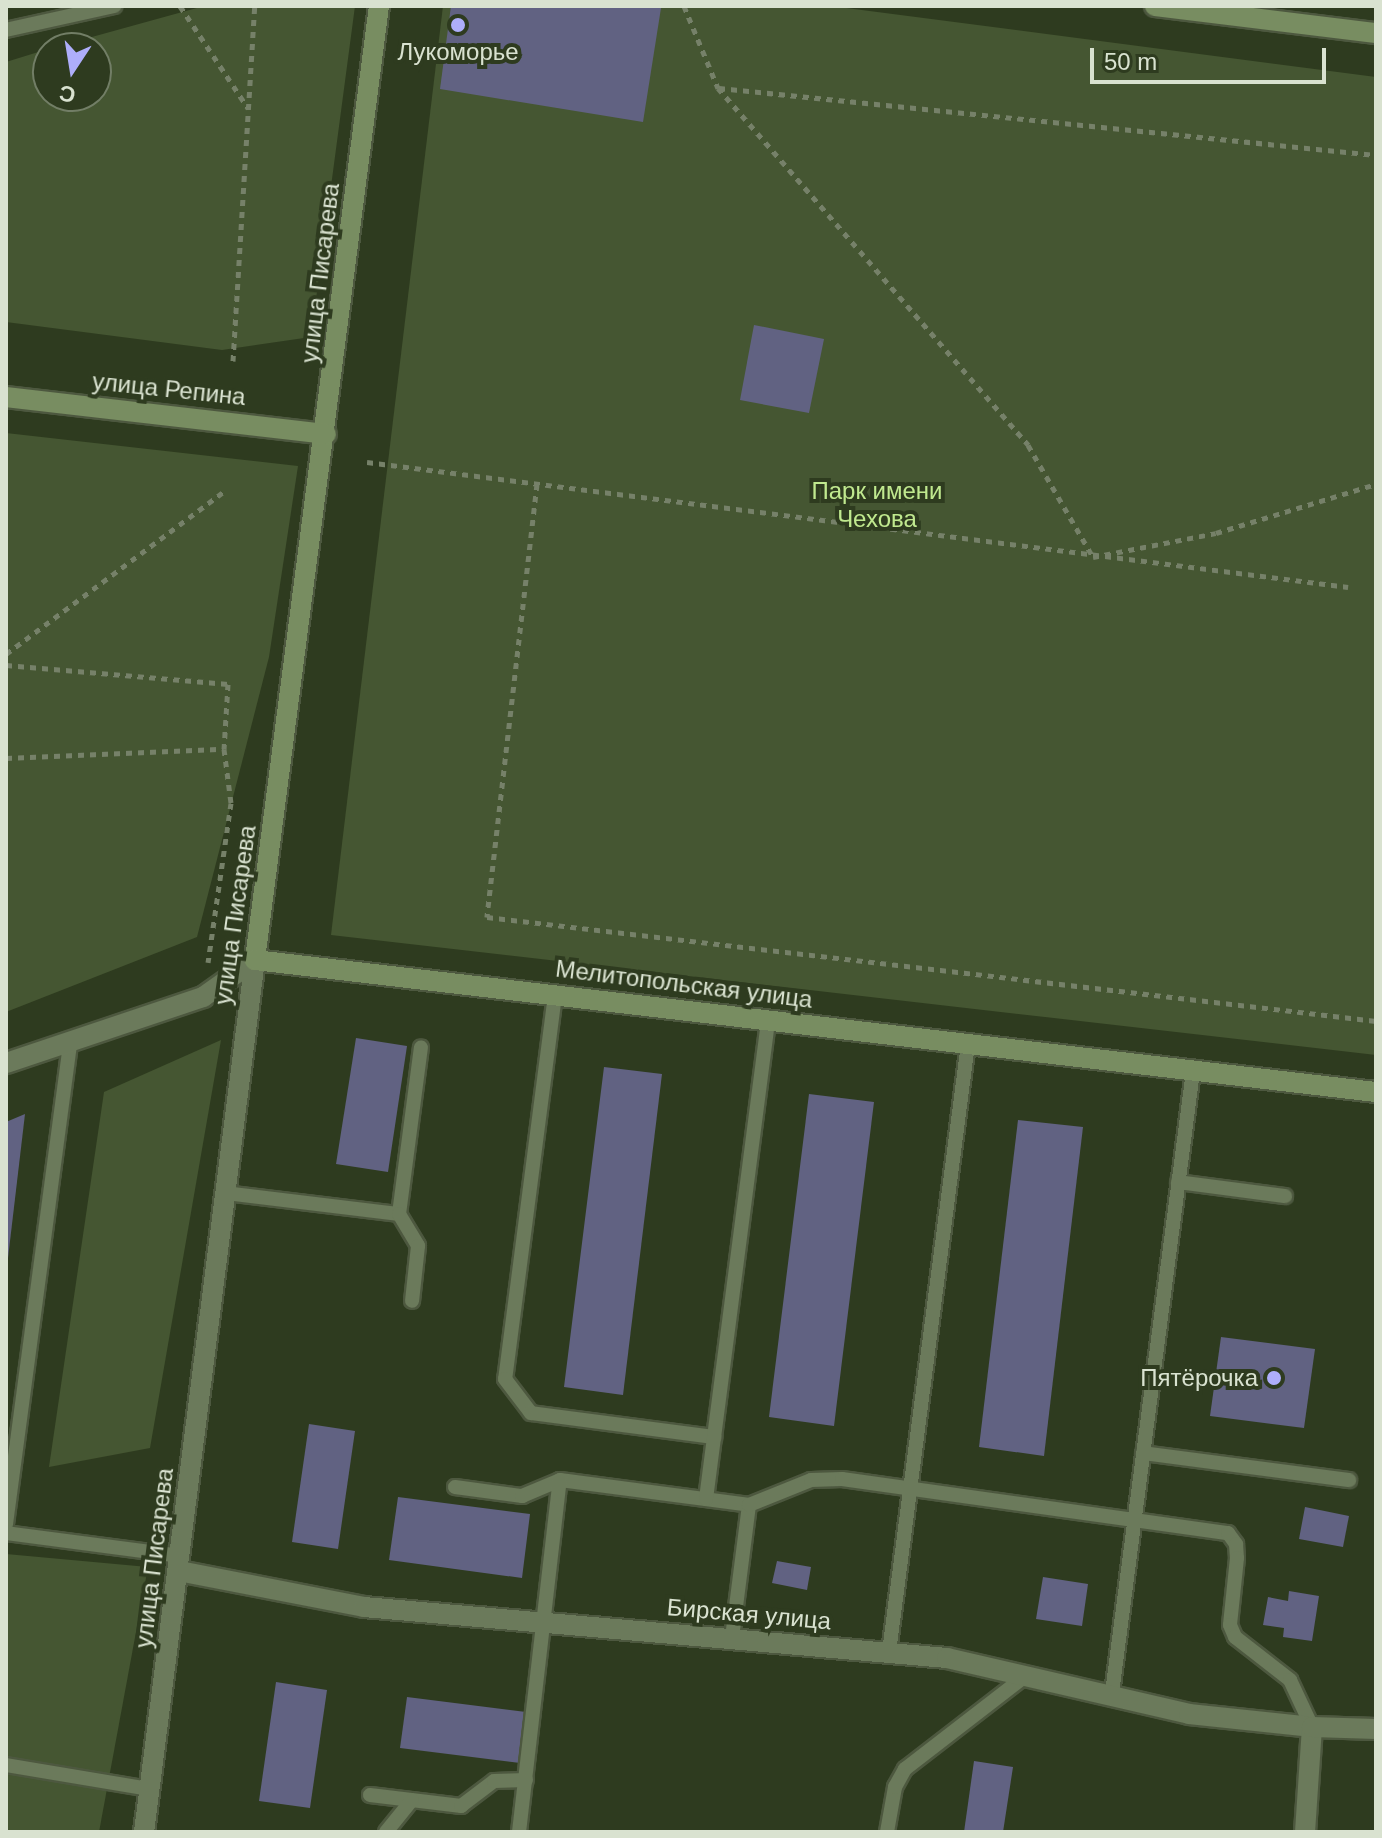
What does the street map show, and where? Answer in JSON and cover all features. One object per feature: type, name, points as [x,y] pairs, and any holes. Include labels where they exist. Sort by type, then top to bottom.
[{"type":"main road","name":"улица Писарева","points":[[255,960],[326,434],[379,6]]},
{"type":"main road","points":[[1155,6],[1376,33]]},
{"type":"main road","name":"улица Репина","points":[[6,397],[326,434]]},
{"type":"main road","name":"Мелитопольская улица","points":[[255,960],[1376,1092]]},
{"type":"street","points":[[6,1063],[70,1045],[203,997],[255,960]]},
{"type":"street","name":"улица Писарева","points":[[144,1832],[255,960]]},
{"type":"street","name":"Бирская улица","points":[[180,1564],[364,1607],[889,1652],[1029,1674],[1189,1714],[1312,1727],[1376,1729]]},
{"type":"street","points":[[1305,1832],[1312,1727]]},
{"type":"lane","points":[[6,30],[114,6]]},
{"type":"lane","points":[[555,995],[505,1379],[531,1413],[714,1437]]},
{"type":"lane","points":[[706,1499],[768,1020]]},
{"type":"lane","points":[[889,1652],[968,1044]]},
{"type":"lane","points":[[6,1524],[70,1045]]},
{"type":"lane","points":[[412,1301],[418,1246],[399,1214],[421,1047]]},
{"type":"lane","points":[[1112,1693],[1193,1071]]},
{"type":"lane","points":[[1178,1182],[1285,1196]]},
{"type":"lane","points":[[225,1193],[399,1214]]},
{"type":"lane","points":[[1143,1453],[1349,1480]]},
{"type":"lane","points":[[455,1487],[522,1496],[560,1480],[749,1505],[825,1478],[1228,1533],[1236,1544],[1237,1558],[1230,1625],[1235,1637],[1290,1680],[1312,1727]]},
{"type":"lane","points":[[519,1832],[546,1623],[560,1480]]},
{"type":"lane","points":[[732,1638],[749,1505]]},
{"type":"lane","points":[[6,1533],[180,1564]]},
{"type":"lane","points":[[887,1832],[895,1787],[905,1769],[1029,1674]]},
{"type":"lane","points":[[6,1765],[149,1789]]},
{"type":"lane","points":[[370,1795],[461,1806],[494,1781],[526,1780]]},
{"type":"lane","points":[[386,1832],[412,1800]]},
{"type":"path","points":[[180,6],[249,109]]},
{"type":"path","points":[[233,361],[255,6]]},
{"type":"path","points":[[684,6],[718,88],[1028,445],[1093,557]]},
{"type":"path","points":[[718,88],[1376,155]]},
{"type":"path","points":[[367,462],[1093,557],[1348,587]]},
{"type":"path","points":[[537,484],[487,917],[1376,1021]]},
{"type":"path","points":[[1093,557],[1216,533],[1376,484]]},
{"type":"path","points":[[6,654],[225,491]]},
{"type":"path","points":[[6,665],[228,684],[224,749],[231,803],[203,997]]},
{"type":"path","points":[[6,758],[224,749]]},
{"type":"green space","points":[[204,6],[355,6],[311,337],[222,350],[6,322],[6,62],[32,54],[32,112],[112,112],[110,32]]},
{"type":"green space","name":"Парк имени Чехова","points":[[443,6],[831,6],[1376,77],[1376,1055],[331,935]]},
{"type":"green space","points":[[6,433],[298,466],[269,657],[197,937],[6,1012]]},
{"type":"green space","points":[[221,1040],[150,1448],[49,1467],[104,1092]]},
{"type":"green space","points":[[6,1554],[148,1567],[99,1832],[6,1832]]},
{"type":"building","points":[[451,6],[661,8],[643,122],[440,89]]},
{"type":"building","points":[[754,325],[824,339],[809,413],[740,400]]},
{"type":"building","points":[[356,1038],[407,1046],[388,1172],[336,1164]]},
{"type":"building","points":[[604,1067],[662,1074],[623,1395],[564,1387]]},
{"type":"building","points":[[809,1094],[874,1102],[834,1426],[769,1417]]},
{"type":"building","points":[[25,1114],[8,1258],[6,1258],[6,1122]]},
{"type":"building","points":[[1018,1120],[1083,1127],[1044,1456],[979,1447]]},
{"type":"building","points":[[1221,1337],[1315,1349],[1304,1428],[1210,1416]]},
{"type":"building","points":[[309,1424],[355,1431],[338,1549],[292,1542]]},
{"type":"building","points":[[398,1497],[530,1514],[522,1578],[389,1560]]},
{"type":"building","points":[[1305,1507],[1349,1516],[1343,1547],[1299,1539]]},
{"type":"building","points":[[777,1561],[811,1567],[807,1590],[772,1583]]},
{"type":"building","points":[[1043,1577],[1088,1584],[1082,1626],[1036,1619]]},
{"type":"building","points":[[1289,1591],[1319,1596],[1312,1641],[1283,1637],[1284,1628],[1263,1625],[1268,1597],[1288,1601]]},
{"type":"building","points":[[276,1682],[327,1690],[310,1808],[259,1801]]},
{"type":"building","points":[[407,1697],[526,1712],[520,1763],[400,1748]]},
{"type":"building","points":[[974,1761],[1013,1767],[1003,1832],[964,1832]]},
{"type":"place","name":"Лукоморье","points":[[458,25]]},
{"type":"place","name":"Пятёрочка","points":[[1274,1378]]}]
